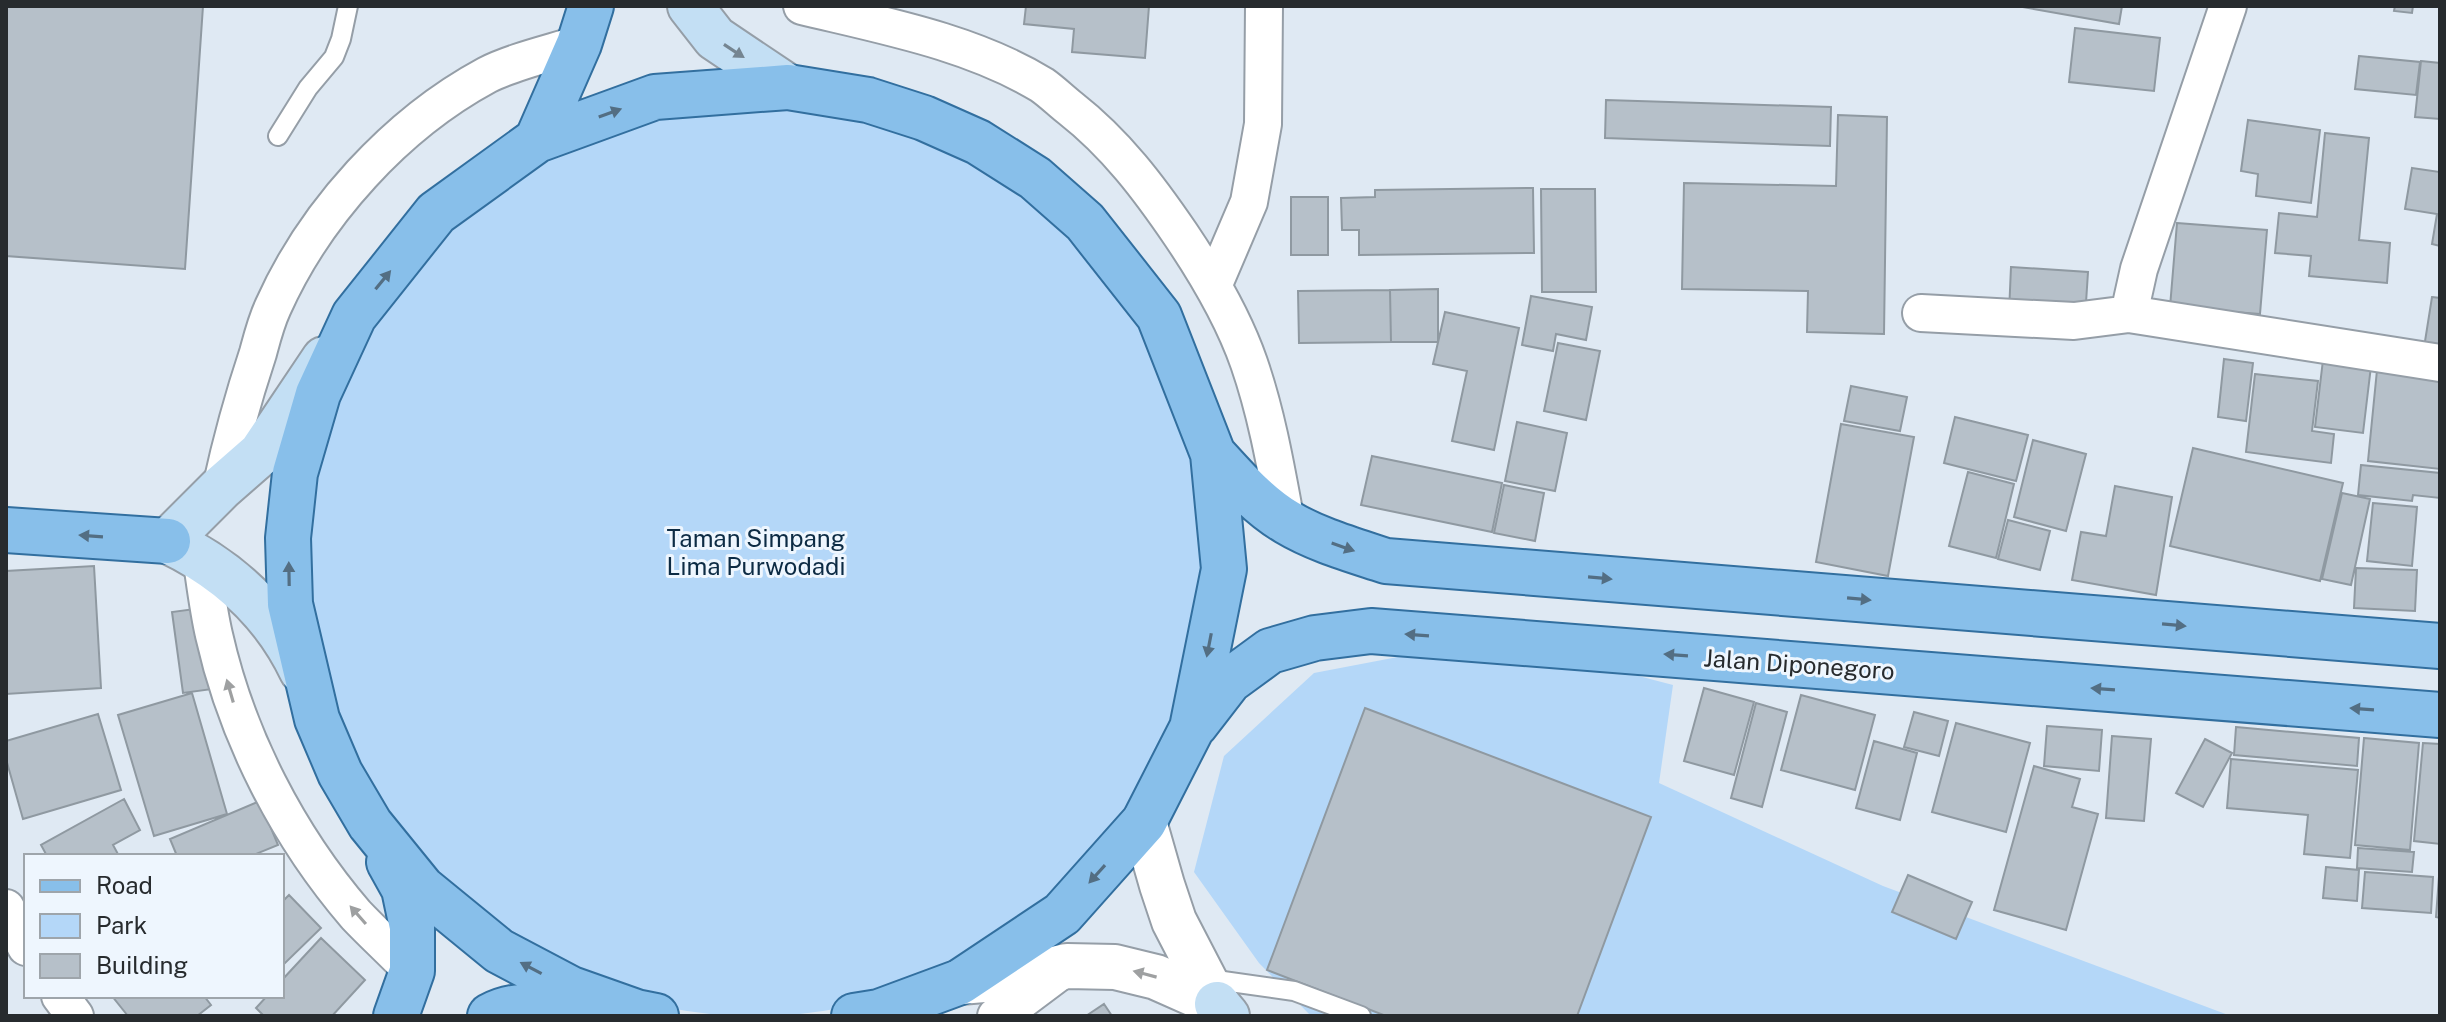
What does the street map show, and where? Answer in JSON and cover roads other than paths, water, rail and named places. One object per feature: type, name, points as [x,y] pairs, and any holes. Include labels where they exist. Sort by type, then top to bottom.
[{"type":"main road","points":[[690,6],[715,38],[788,87]]},
{"type":"main road","points":[[537,140],[585,25]]},
{"type":"main road","points":[[184,549],[221,488],[261,453],[354,316],[436,213],[537,140],[655,97],[788,87],[868,100],[924,118],[978,142],[1035,178],[1085,222],[1159,316],[1213,454],[1224,569],[1192,728],[1144,822],[1062,914],[960,982],[879,1012],[854,1016]]},
{"type":"main road","points":[[317,719],[290,604],[288,538],[295,473],[318,394],[354,316]]},
{"type":"main road","points":[[1213,454],[1247,490],[1286,522],[1335,545],[1386,561],[2440,646]]},
{"type":"main road","points":[[6,530],[184,549],[257,604],[278,629],[301,668],[317,719],[340,773],[404,889],[412,927],[412,971],[396,1016]]},
{"type":"main road","name":"Jalan Diponegoro","points":[[1192,728],[1229,681],[1270,651],[1315,638],[1371,631],[2440,715]]},
{"type":"main road","points":[[340,773],[370,824],[422,888],[499,951],[571,989],[656,1016]]},
{"type":"main road","points":[[501,1014],[527,1005],[594,1016]]},
{"type":"street","points":[[802,6],[879,24],[975,53],[1043,86],[1097,130],[1126,160],[1214,284],[1249,361],[1266,417],[1286,522]]},
{"type":"street","points":[[1214,284],[1249,202],[1263,124],[1264,6]]},
{"type":"street","points":[[2129,314],[2139,269],[2228,6]]},
{"type":"street","points":[[221,488],[231,443],[272,308],[307,245],[347,191],[393,141],[432,108],[490,73],[585,25]]},
{"type":"street","points":[[1921,313],[2074,321],[2129,314],[2440,363]]},
{"type":"street","points":[[184,549],[236,711],[268,784],[308,852],[357,915],[412,971]]},
{"type":"street","points":[[1144,822],[1174,921],[1216,1000]]},
{"type":"street","points":[[6,908],[24,943]]},
{"type":"street","points":[[960,982],[1020,977],[1067,966],[1115,967],[1156,977],[1216,1000]]},
{"type":"street","points":[[996,1016],[1067,966]]},
{"type":"street","points":[[62,998],[75,1016]]},
{"type":"lane","points":[[278,136],[308,88],[334,57],[348,6]]},
{"type":"lane","points":[[1216,1000],[1294,991],[1361,1016]]},
{"type":"park label","name":"Taman Simpang Lima Purwodadi","points":[[756,553]]}]
